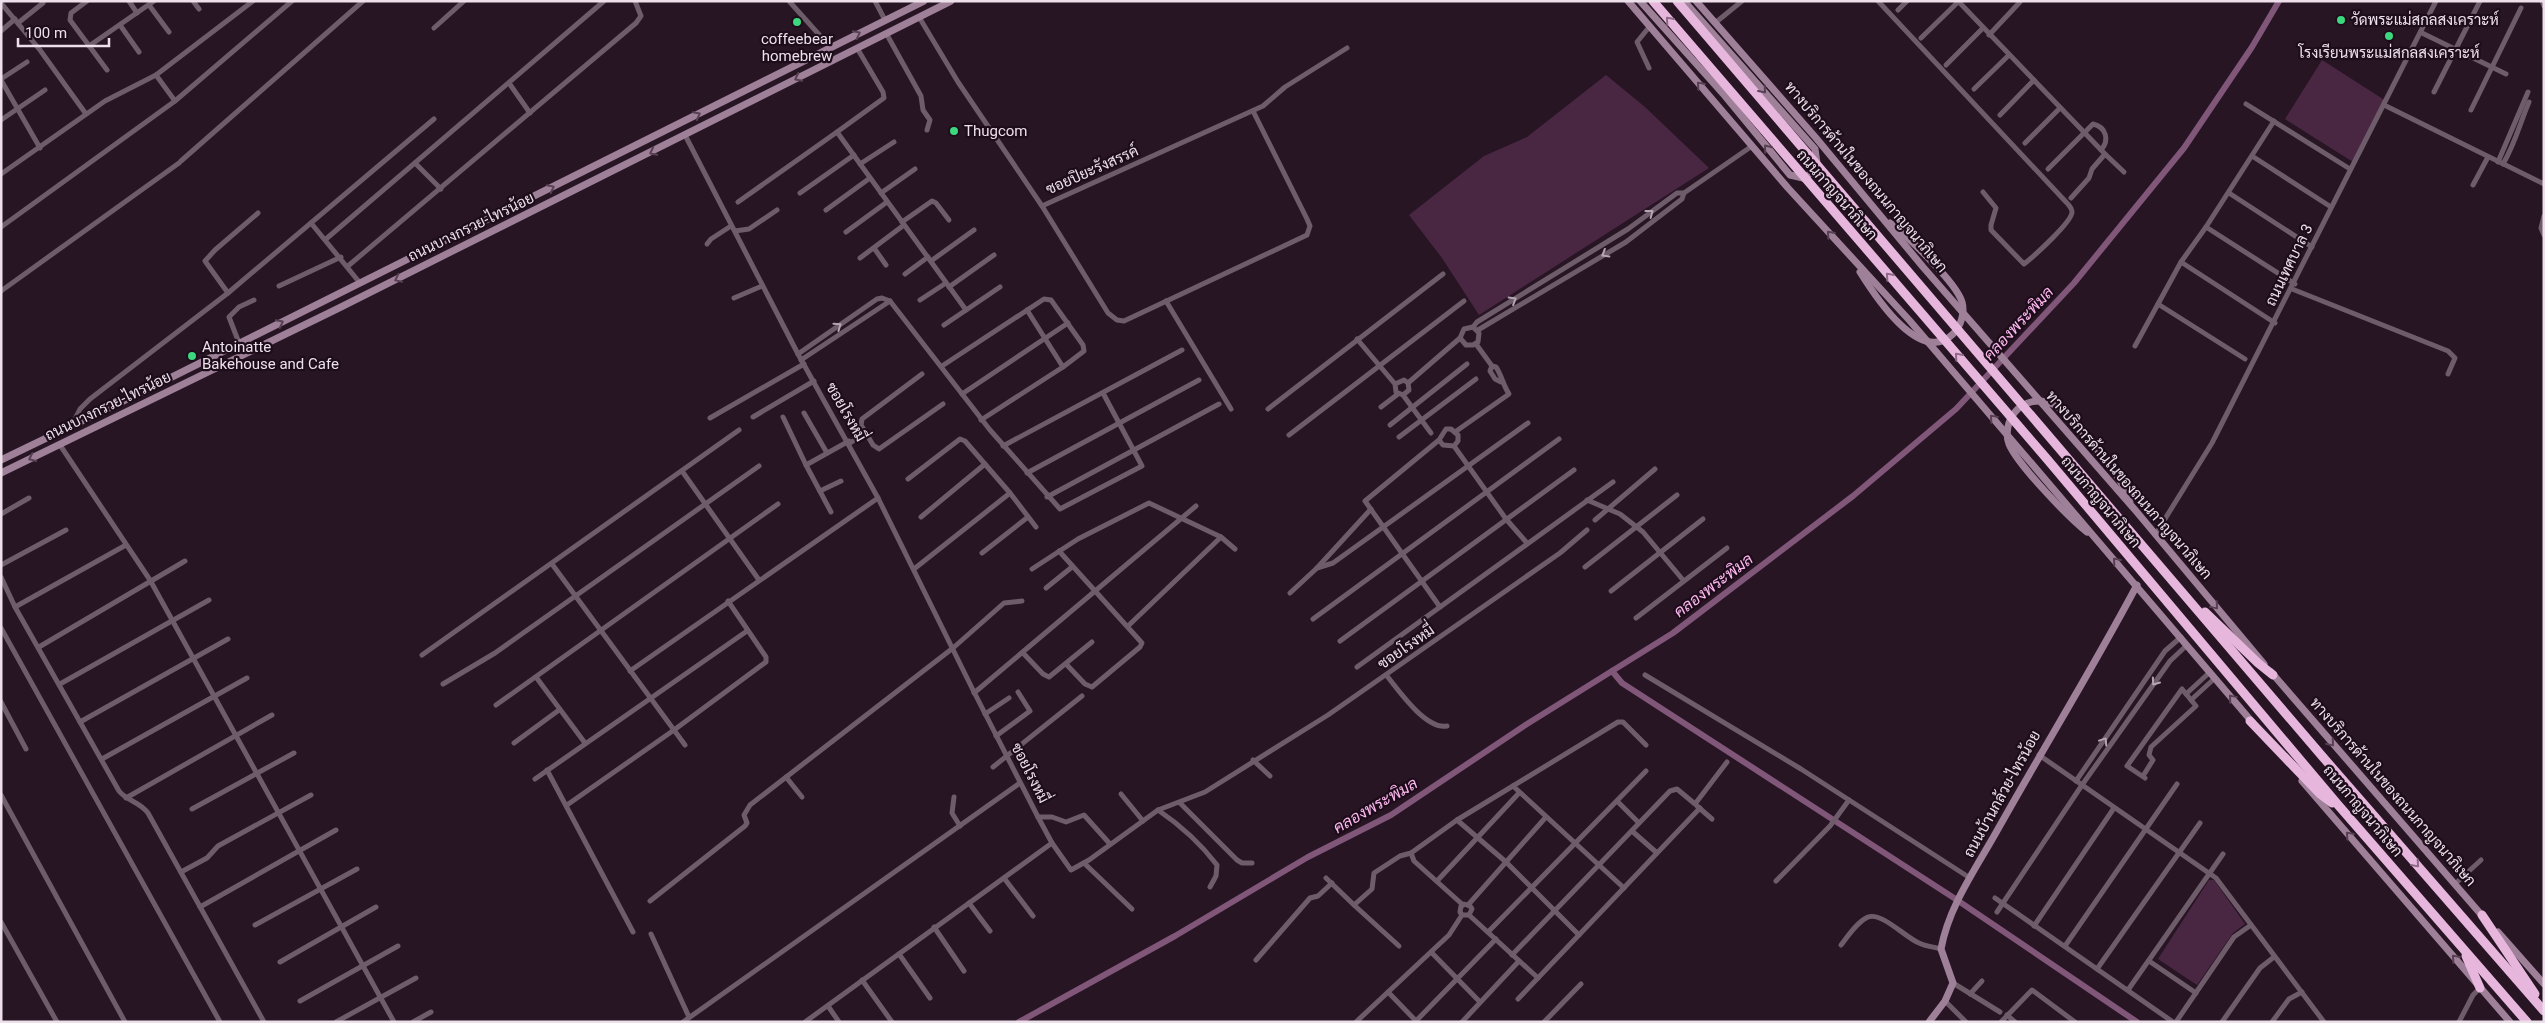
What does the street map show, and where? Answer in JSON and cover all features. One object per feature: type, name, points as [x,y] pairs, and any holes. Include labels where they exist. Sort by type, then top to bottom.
[{"type":"highway","name":"ถนนกาญจนาภิเษก","points":[[1653,1],[2047,460],[2339,806],[2527,1022]]},
{"type":"highway","name":"ถนนกาญจนาภิเษก","points":[[1677,1],[2190,601],[2544,1011]]},
{"type":"highway","points":[[2190,601],[2215,620],[2258,664],[2273,675]]},
{"type":"highway","points":[[2250,721],[2320,794],[2339,806]]},
{"type":"highway","points":[[2482,915],[2544,1007]]},
{"type":"highway","points":[[2463,948],[2480,988]]},
{"type":"main road","name":"ถนนบางกรวย-ไทรน้อย","points":[[1,472],[337,309],[951,1]]},
{"type":"main road","points":[[1628,1],[1752,146],[1852,259],[1910,321],[2137,585],[2250,721],[2510,1022]]},
{"type":"main road","points":[[1640,1],[1725,96],[1790,174],[1803,178],[1810,174],[1817,162],[1814,149],[1684,1]]},
{"type":"main road","name":"ทางบริการด้านในของถนนกาญจนาภิเษก","points":[[1696,1],[1816,138],[1944,291],[2136,511],[2273,675],[2544,984]]},
{"type":"main road","name":"ถนนบางกรวย-ไทรน้อย","points":[[1,460],[360,283],[920,2]]},
{"type":"main road","points":[[1852,259],[1870,288],[1909,333],[1923,341],[1935,342],[1945,340],[1955,332],[1961,323],[1963,311],[1956,292],[1911,239],[1877,212]]},
{"type":"main road","points":[[331,297],[337,309]]},
{"type":"main road","points":[[2102,545],[2074,521],[2016,456],[2008,443],[2007,427],[2017,410],[2032,401],[2044,401],[2054,404],[2065,413],[2116,474],[2136,511]]},
{"type":"main road","name":"ถนนบ้านกล้วย-ไทรน้อย","points":[[1941,948],[1964,888],[2039,755],[2094,665],[2137,585]]},
{"type":"main road","points":[[1928,1022],[1945,1001],[1953,983],[1941,948]]},
{"type":"street","points":[[87,1],[71,13],[70,20],[107,70]]},
{"type":"street","points":[[129,1],[137,13]]},
{"type":"street","points":[[193,1],[199,9]]},
{"type":"street","points":[[1,174],[117,93],[156,75],[252,1]]},
{"type":"street","points":[[1,227],[176,101],[292,1]]},
{"type":"street","points":[[1,291],[180,162],[363,1]]},
{"type":"street","points":[[434,28],[464,1]]},
{"type":"street","points":[[326,239],[604,1]]},
{"type":"street","points":[[348,266],[636,23],[641,16],[635,1]]},
{"type":"street","points":[[789,1],[831,48]]},
{"type":"street","points":[[875,1],[885,20]]},
{"type":"street","points":[[1715,23],[1742,1]]},
{"type":"street","points":[[1878,1],[2066,202],[2072,213],[2061,231],[2024,264],[1993,233],[1991,225],[1996,208],[1983,192]]},
{"type":"street","points":[[1898,10],[1907,1]]},
{"type":"street","name":"ถนนเทศบาล 3","points":[[2155,535],[2212,443],[2294,286],[2331,207],[2422,32],[2436,1]]},
{"type":"street","points":[[2434,92],[2480,1]]},
{"type":"street","points":[[2542,1],[2544,6]]},
{"type":"street","points":[[1921,38],[1958,2],[2124,172]]},
{"type":"street","points":[[1989,35],[2020,2]]},
{"type":"street","points":[[1,3],[40,50],[86,114]]},
{"type":"street","points":[[1,31],[43,3]]},
{"type":"street","points":[[89,46],[151,3],[169,32]]},
{"type":"street","points":[[2471,110],[2521,8]]},
{"type":"street","name":"ซอยปิยะรังสรรค์","points":[[920,17],[958,82],[1042,206],[1263,106],[1285,87],[1347,48]]},
{"type":"street","points":[[120,25],[139,52]]},
{"type":"street","points":[[1649,68],[1637,42],[1650,26]]},
{"type":"street","points":[[1946,65],[1982,28]]},
{"type":"street","points":[[2422,32],[2506,74]]},
{"type":"street","points":[[886,33],[921,96],[923,110],[930,120],[927,130]]},
{"type":"street","points":[[738,202],[884,98],[884,92],[857,48]]},
{"type":"street","points":[[1974,89],[2009,55]]},
{"type":"street","points":[[27,62],[1,80],[16,110],[40,148]]},
{"type":"street","points":[[156,75],[176,101]]},
{"type":"street","points":[[2000,116],[2034,80]]},
{"type":"street","points":[[509,83],[530,112]]},
{"type":"street","points":[[1,120],[45,90]]},
{"type":"street","points":[[2500,163],[2528,92]]},
{"type":"street","points":[[2500,163],[2515,142],[2529,102]]},
{"type":"street","points":[[2246,104],[2350,169]]},
{"type":"street","points":[[2384,105],[2544,184]]},
{"type":"street","points":[[2025,143],[2060,108]]},
{"type":"street","points":[[1042,206],[1108,313],[1117,320],[1124,321],[1300,240],[1310,231],[1307,219],[1253,111]]},
{"type":"street","points":[[71,427],[80,409],[90,399],[228,292],[434,119]]},
{"type":"street","points":[[2135,346],[2181,262],[2229,193],[2274,121]]},
{"type":"street","points":[[2048,169],[2093,124],[2097,125],[2108,140],[2089,178],[2071,198]]},
{"type":"street","points":[[837,132],[966,310]]},
{"type":"street","name":"ซอยโรงหมี่","points":[[685,135],[761,287],[878,498],[1019,783],[1052,844],[1068,868],[1075,868],[1084,863],[1158,810],[1205,792],[1253,760],[1328,716],[1560,553],[1587,530]]},
{"type":"street","points":[[860,164],[894,142]]},
{"type":"street","points":[[1475,329],[1477,322],[1632,227],[1677,193],[1684,193],[1752,146]]},
{"type":"street","points":[[800,193],[854,155]]},
{"type":"street","points":[[2252,156],[2331,207]]},
{"type":"street","points":[[2473,185],[2488,156]]},
{"type":"street","points":[[415,163],[441,189]]},
{"type":"street","points":[[881,193],[915,169]]},
{"type":"street","points":[[826,210],[870,178]]},
{"type":"street","points":[[1408,383],[1460,338],[1464,329],[1475,329],[1553,285],[1637,234],[1682,199],[1684,193]]},
{"type":"street","points":[[2229,193],[2312,247]]},
{"type":"street","points":[[860,258],[932,201],[936,203],[949,220]]},
{"type":"street","points":[[846,232],[887,202]]},
{"type":"street","points":[[707,244],[721,232],[732,228],[749,229],[777,210]]},
{"type":"street","points":[[228,292],[206,262],[215,250],[258,213]]},
{"type":"street","points":[[2544,216],[2541,228],[2544,236]]},
{"type":"street","points":[[311,223],[341,257],[360,283]]},
{"type":"street","points":[[1632,227],[1637,234]]},
{"type":"street","points":[[2206,227],[2294,286],[2448,350],[2455,358],[2448,374]]},
{"type":"street","points":[[905,274],[974,230]]},
{"type":"street","points":[[874,248],[886,266]]},
{"type":"street","points":[[920,300],[994,255]]},
{"type":"street","points":[[279,286],[341,257]]},
{"type":"street","points":[[2181,262],[2275,323]]},
{"type":"street","points":[[1268,409],[1443,274]]},
{"type":"street","points":[[1549,278],[1553,285]]},
{"type":"street","points":[[734,298],[761,287]]},
{"type":"street","points":[[944,325],[1000,287]]},
{"type":"street","points":[[798,354],[877,299],[882,298],[890,301],[1003,446],[1056,508],[1062,509],[1132,473],[1142,464],[1103,393]]},
{"type":"street","points":[[942,366],[1027,310],[1049,298],[1068,323],[1084,348],[1082,354],[982,420]]},
{"type":"street","points":[[239,343],[229,317],[239,307],[254,300]]},
{"type":"street","points":[[710,418],[793,369],[890,301]]},
{"type":"street","points":[[1166,301],[1231,409]]},
{"type":"street","points":[[1289,435],[1464,301]]},
{"type":"street","points":[[2158,304],[2245,359]]},
{"type":"street","points":[[1027,310],[1063,367]]},
{"type":"street","points":[[962,394],[1068,323]]},
{"type":"street","points":[[1475,329],[1480,336],[1476,344]]},
{"type":"street","points":[[1460,338],[1466,345],[1476,344]]},
{"type":"street","points":[[1357,339],[1395,384],[1400,394],[1431,433]]},
{"type":"street","points":[[1455,432],[1509,394],[1501,382],[1502,376],[1476,344]]},
{"type":"street","points":[[1003,446],[1182,350]]},
{"type":"street","points":[[1390,425],[1467,364]]},
{"type":"street","points":[[922,374],[862,419],[861,425],[873,445],[880,449],[943,404]]},
{"type":"street","points":[[1399,437],[1476,379]]},
{"type":"street","points":[[1027,473],[1199,380]]},
{"type":"street","points":[[1395,384],[1401,380],[1408,383]]},
{"type":"street","points":[[753,417],[812,382]]},
{"type":"street","points":[[1380,407],[1409,390],[1408,383]]},
{"type":"street","points":[[1047,497],[1219,404]]},
{"type":"street","points":[[804,413],[827,453]]},
{"type":"street","points":[[783,417],[830,512]]},
{"type":"street","points":[[1317,568],[1333,563],[1528,423]]},
{"type":"street","points":[[1440,607],[1365,501],[1439,440],[1446,429],[1455,432]]},
{"type":"street","points":[[422,655],[739,430]]},
{"type":"street","points":[[806,465],[866,432]]},
{"type":"street","points":[[1454,446],[1458,441],[1455,432]]},
{"type":"street","points":[[908,479],[960,439],[985,464],[1036,527]]},
{"type":"street","points":[[1313,619],[1559,439]]},
{"type":"street","points":[[1439,440],[1443,445],[1454,446],[1506,519],[1527,543]]},
{"type":"street","points":[[60,445],[150,580],[394,1022]]},
{"type":"street","points":[[921,517],[985,464]]},
{"type":"street","points":[[443,684],[496,653],[759,466]]},
{"type":"street","points":[[1596,520],[1655,469]]},
{"type":"street","points":[[1340,641],[1574,470]]},
{"type":"street","points":[[682,471],[759,580]]},
{"type":"street","points":[[820,491],[841,482]]},
{"type":"street","points":[[1357,667],[1613,482]]},
{"type":"street","points":[[914,569],[1010,493]]},
{"type":"street","points":[[1585,567],[1677,494]]},
{"type":"street","points":[[1,514],[29,498]]},
{"type":"street","points":[[630,671],[878,498]]},
{"type":"street","points":[[1587,500],[1620,514],[1636,526],[1683,580]]},
{"type":"street","points":[[1032,569],[1059,551],[1149,503],[1183,517],[1222,537],[1235,548]]},
{"type":"street","points":[[496,705],[778,504]]},
{"type":"street","points":[[974,693],[1196,506]]},
{"type":"street","points":[[1290,593],[1317,568],[1371,509]]},
{"type":"street","points":[[982,553],[1028,517]]},
{"type":"street","points":[[1611,591],[1703,519]]},
{"type":"street","points":[[1,565],[66,530]]},
{"type":"street","points":[[1128,626],[1222,537]]},
{"type":"street","points":[[15,607],[126,545]]},
{"type":"street","points":[[1636,618],[1727,548]]},
{"type":"street","points":[[1059,551],[1141,640],[1140,647],[1092,688],[1085,684],[1066,664]]},
{"type":"street","points":[[39,647],[185,561]]},
{"type":"street","points":[[552,564],[686,745]]},
{"type":"street","points":[[1046,588],[1072,567]]},
{"type":"street","points":[[1,577],[15,607],[119,791],[126,798],[145,809],[264,1022]]},
{"type":"street","points":[[60,684],[209,600]]},
{"type":"street","points":[[650,901],[745,826],[744,815],[750,805],[953,648],[1004,603],[1022,601]]},
{"type":"street","points":[[567,805],[674,730],[766,662],[766,657],[728,602]]},
{"type":"street","points":[[1,628],[220,1022]]},
{"type":"street","points":[[535,779],[748,631]]},
{"type":"street","points":[[2076,781],[2165,651],[2181,637]]},
{"type":"street","points":[[80,722],[228,639]]},
{"type":"street","points":[[1023,653],[1047,676],[1066,664],[1092,642]]},
{"type":"street","points":[[1997,912],[2082,785],[2170,661],[2187,645]]},
{"type":"street","points":[[2186,694],[2210,672]]},
{"type":"street","points":[[1387,676],[1423,716],[1438,726],[1447,726]]},
{"type":"street","points":[[1645,676],[1849,800],[1970,878]]},
{"type":"street","points":[[536,677],[585,744]]},
{"type":"street","points":[[102,759],[247,678]]},
{"type":"street","points":[[2192,700],[2215,678]]},
{"type":"street","points":[[2182,689],[2186,694],[2196,706],[2151,747],[2149,755],[2153,760],[2144,777],[2126,766],[2182,689]]},
{"type":"street","points":[[996,736],[1030,711],[1018,692]]},
{"type":"street","points":[[996,765],[1082,696]]},
{"type":"street","points":[[985,714],[1009,698]]},
{"type":"street","points":[[1,702],[26,749]]},
{"type":"street","points":[[514,743],[559,710]]},
{"type":"street","points":[[126,798],[272,714]]},
{"type":"street","points":[[1354,905],[1372,889],[1374,873],[1400,856],[1411,853],[1457,820],[1618,722],[1623,722],[1646,745]]},
{"type":"street","points":[[192,810],[294,753]]},
{"type":"street","points":[[2039,755],[2209,872],[2324,1022]]},
{"type":"street","points":[[1253,760],[1270,776]]},
{"type":"street","points":[[1518,999],[1657,853],[1697,806],[1728,762]]},
{"type":"street","points":[[547,770],[633,932]]},
{"type":"street","points":[[1488,932],[1646,771]]},
{"type":"street","points":[[786,776],[802,797]]},
{"type":"street","points":[[651,934],[687,1020],[1019,783]]},
{"type":"street","points":[[2065,946],[2177,784]]},
{"type":"street","points":[[1513,786],[1624,888]]},
{"type":"street","points":[[1512,955],[1674,788],[1712,819]]},
{"type":"street","points":[[1437,881],[1519,793]]},
{"type":"street","points":[[1122,794],[1142,821]]},
{"type":"street","points":[[1,795],[125,1022]]},
{"type":"street","points":[[181,872],[207,858],[218,846],[311,795]]},
{"type":"street","points":[[954,797],[952,813],[960,826]]},
{"type":"street","points":[[1776,880],[1830,826],[1849,800]]},
{"type":"street","points":[[1617,801],[1639,823]]},
{"type":"street","points":[[1180,803],[1236,860],[1242,863],[1252,863]]},
{"type":"street","points":[[2034,926],[2114,808]]},
{"type":"street","points":[[1158,810],[1193,839],[1217,865],[1216,876],[1210,887]]},
{"type":"street","points":[[1038,817],[1052,816],[1066,822],[1084,815],[1110,844]]},
{"type":"street","points":[[1356,1022],[1449,935],[1462,915],[1460,910],[1546,817]]},
{"type":"street","points":[[1457,820],[1506,862],[1579,935]]},
{"type":"street","points":[[2097,969],[2200,823]]},
{"type":"street","points":[[200,907],[336,830]]},
{"type":"street","points":[[1632,830],[1657,853]]},
{"type":"street","points":[[805,1022],[934,927],[1052,844]]},
{"type":"street","points":[[1411,853],[1411,858],[1472,909],[1469,915]]},
{"type":"street","points":[[2128,990],[2223,854]]},
{"type":"street","points":[[2455,884],[2481,860]]},
{"type":"street","points":[[1084,863],[1132,909]]},
{"type":"street","points":[[255,925],[357,869]]},
{"type":"street","points":[[1004,878],[1033,916]]},
{"type":"street","points":[[1326,878],[1399,946]]},
{"type":"street","points":[[1256,960],[1310,898],[1318,896],[1332,883]]},
{"type":"street","points":[[1995,898],[2174,1022],[2234,937],[2251,925]]},
{"type":"street","points":[[970,903],[990,931]]},
{"type":"street","points":[[280,962],[376,907]]},
{"type":"street","points":[[1462,915],[1469,915],[1538,978]]},
{"type":"street","points":[[1841,944],[1861,921],[1870,916],[1890,924],[1917,943],[1941,948]]},
{"type":"street","points":[[1,922],[57,1022]]},
{"type":"street","points":[[934,927],[964,971]]},
{"type":"street","points":[[1388,992],[1416,1021],[1496,939]]},
{"type":"street","points":[[300,1000],[398,946]]},
{"type":"street","points":[[1431,952],[1480,1002]]},
{"type":"street","points":[[898,954],[930,998]]},
{"type":"street","points":[[2222,1022],[2260,968],[2274,957]]},
{"type":"street","points":[[1462,1022],[1518,961]]},
{"type":"street","points":[[2149,961],[2196,993]]},
{"type":"street","points":[[336,1022],[416,978]]},
{"type":"street","points":[[862,980],[892,1022]]},
{"type":"street","points":[[1970,994],[1982,981]]},
{"type":"street","points":[[1953,983],[2000,1012]]},
{"type":"street","points":[[1544,1022],[1581,984]]},
{"type":"street","points":[[2459,1022],[2473,995],[2480,988]]},
{"type":"street","points":[[2001,1022],[2032,990],[2076,1022]]},
{"type":"street","points":[[2272,1022],[2289,999],[2302,992]]},
{"type":"street","points":[[1945,1001],[1966,1022]]},
{"type":"street","points":[[828,1006],[839,1022]]},
{"type":"street","points":[[413,1022],[431,1012]]},
{"type":"street","points":[[2006,1016],[2015,1022]]},
{"type":"shaded area","points":[[2322,60],[2386,101],[2353,162],[2285,119]]},
{"type":"shaded area","points":[[1606,75],[1645,107],[1709,168],[1479,315],[1442,258],[1409,215],[1484,156],[1527,137]]},
{"type":"shaded area","points":[[2209,880],[2214,880],[2245,924],[2233,933],[2197,985],[2158,959]]},
{"type":"waterway","name":"คลองพระพิมล","points":[[1019,1022],[1175,936],[1308,857],[1391,815],[1527,724],[1673,633],[1853,496],[1956,409],[2074,283],[2184,148],[2252,47],[2279,1]]},
{"type":"waterway","points":[[1612,671],[1622,683],[1954,898],[2137,1022]]},
{"type":"place","name":"วัดพระแม่สกลสงเคราะห์","points":[[2341,20]]},
{"type":"place","name":"coffeebear homebrew","points":[[797,22]]},
{"type":"place","name":"โรงเรียนพระแม่สกลสงเคราะห์","points":[[2389,36]]},
{"type":"place","name":"Thugcom","points":[[954,131]]},
{"type":"place","name":"Antoinatte Bakehouse and Cafe","points":[[192,356]]}]
